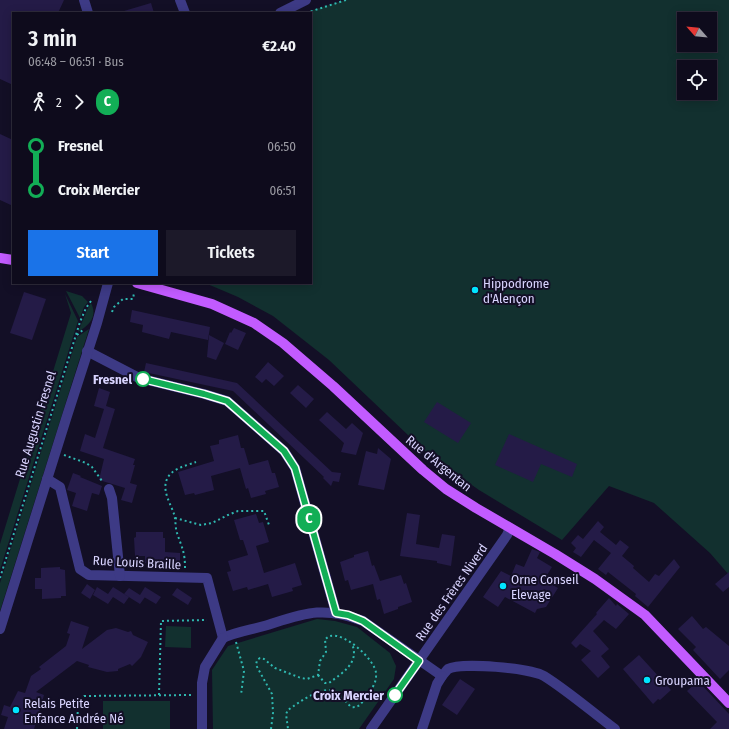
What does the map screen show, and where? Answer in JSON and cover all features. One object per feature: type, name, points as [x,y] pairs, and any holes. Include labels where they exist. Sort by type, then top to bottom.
[{"type":"main road","points":[[0,258],[12,260]]},
{"type":"main road","name":"Rue d'Argentan","points":[[141,284],[212,304],[254,323],[277,339],[333,386],[446,489],[562,558],[645,615],[729,704]]},
{"type":"street","points":[[84,0],[88,12]]},
{"type":"street","points":[[180,0],[184,12]]},
{"type":"street","points":[[282,12],[306,0]]},
{"type":"street","points":[[0,629],[97,323],[108,284]]},
{"type":"street","points":[[87,351],[139,378],[227,401],[284,451],[295,468],[336,613]]},
{"type":"street","name":"Rue Louis Braille","points":[[47,479],[60,487],[80,569],[89,575],[207,578],[223,638]]},
{"type":"street","points":[[109,489],[112,498],[120,576]]},
{"type":"street","name":"Rue des Frères Niverd","points":[[371,729],[507,535],[510,528]]},
{"type":"street","points":[[202,729],[202,683],[205,667],[223,638],[301,614],[317,612],[336,613],[348,615],[363,621],[442,676]]},
{"type":"street","points":[[422,729],[437,684],[442,676],[448,670],[462,666],[477,666],[537,673],[554,683],[615,729]]},
{"type":"path","points":[[308,12],[346,0]]},
{"type":"path","name":"Rue Augustin Fresnel","points":[[0,578],[80,322],[86,308],[96,296]]},
{"type":"path","points":[[56,452],[86,463],[92,467],[109,489]]},
{"type":"path","points":[[185,577],[185,555],[177,532],[175,518],[166,490],[166,482],[170,475],[178,468],[196,462]]},
{"type":"path","points":[[175,518],[201,525],[212,523],[238,510],[264,511],[269,525]]},
{"type":"path","points":[[159,695],[161,621],[218,620]]},
{"type":"path","points":[[233,634],[244,671],[242,695]]},
{"type":"path","points":[[288,729],[286,714],[288,710],[321,691],[330,689],[336,692],[351,707],[355,708],[360,705],[375,684],[375,667],[372,661],[351,643],[345,639],[334,636],[330,636],[325,639],[326,652],[320,661],[318,675],[325,683],[329,683],[349,667],[354,656],[351,643]]},
{"type":"path","points":[[271,729],[274,713],[272,694],[256,665],[257,660],[260,658],[264,659],[274,668],[301,678],[307,679],[318,675]]},
{"type":"path","points":[[77,729],[78,704],[84,696],[202,695]]},
{"type":"green space","name":"Hippodrome d'Alençon","points":[[345,0],[729,0],[729,575],[710,553],[654,503],[609,486],[562,540],[479,490],[429,455],[329,360],[273,316],[238,297],[207,284],[312,284],[312,12],[306,12]]},
{"type":"green space","points":[[66,291],[82,296],[88,302],[84,307],[80,318]]},
{"type":"green space","points":[[65,294],[78,321],[0,570],[0,544],[71,313]]},
{"type":"green space","points":[[91,303],[93,308],[93,316],[89,323],[78,332],[87,310]]},
{"type":"green space","points":[[89,329],[0,611],[0,583],[77,337]]},
{"type":"green space","points":[[317,619],[335,621],[357,627],[390,653],[396,666],[394,679],[359,729],[213,729],[212,670],[228,646]]},
{"type":"green space","points":[[166,626],[191,627],[191,648],[165,647]]},
{"type":"green space","points":[[103,701],[170,701],[170,729],[103,729]]},
{"type":"building","points":[[0,0],[64,0],[58,12],[12,12],[12,85],[0,79]]},
{"type":"building","points":[[151,3],[154,12],[124,12]]},
{"type":"building","points":[[0,134],[12,140],[12,206],[0,200]]},
{"type":"building","points":[[24,292],[46,299],[32,340],[10,333]]},
{"type":"building","points":[[132,310],[210,327],[208,340],[171,332],[169,339],[142,332],[143,325],[130,322]]},
{"type":"building","points":[[234,328],[246,333],[238,350],[225,344],[230,332],[231,333]]},
{"type":"building","points":[[209,335],[224,343],[216,360],[207,357]]},
{"type":"building","points":[[268,362],[284,376],[274,386],[266,379],[262,383],[255,377]]},
{"type":"building","points":[[146,363],[237,383],[332,472],[341,473],[339,482],[333,481],[331,486],[323,478],[324,477],[233,391],[144,372]]},
{"type":"building","points":[[298,385],[314,399],[306,408],[290,393]]},
{"type":"building","points":[[99,388],[110,392],[106,406],[115,409],[103,448],[135,459],[133,465],[135,465],[130,483],[137,485],[132,503],[121,500],[125,488],[99,480],[104,459],[80,451],[85,434],[95,438],[104,409],[94,406]]},
{"type":"building","points":[[437,402],[471,423],[458,443],[424,422]]},
{"type":"building","points":[[327,412],[346,429],[352,423],[363,433],[356,455],[341,452],[344,443],[319,420]]},
{"type":"building","points":[[509,434],[577,464],[572,477],[541,464],[533,482],[495,465]]},
{"type":"building","points":[[238,435],[241,448],[244,448],[249,465],[268,460],[272,473],[275,473],[279,487],[265,491],[266,494],[251,498],[248,488],[246,489],[240,468],[211,476],[214,490],[195,495],[194,493],[185,495],[178,472],[214,461],[210,446],[219,444],[219,440]]},
{"type":"building","points":[[378,448],[391,459],[384,490],[358,485],[366,451],[377,454]]},
{"type":"building","points":[[73,473],[102,486],[99,495],[92,493],[87,511],[72,506],[76,493],[67,490]]},
{"type":"building","points":[[407,513],[420,515],[416,544],[439,548],[442,534],[455,536],[451,566],[437,563],[437,561],[400,556]]},
{"type":"building","points":[[256,514],[259,523],[263,522],[269,542],[256,546],[264,573],[295,563],[302,585],[292,588],[293,591],[272,597],[268,584],[248,590],[247,587],[233,591],[227,572],[231,571],[228,561],[248,555],[243,540],[240,540],[234,520]]},
{"type":"building","points":[[598,521],[604,527],[600,532],[616,545],[620,540],[629,547],[622,556],[649,582],[655,574],[659,576],[674,559],[680,567],[648,607],[635,596],[636,594],[608,572],[606,575],[598,569],[611,553],[594,540],[581,557],[573,552],[576,548],[571,543],[578,535],[583,539]]},
{"type":"building","points":[[136,532],[163,532],[163,538],[165,538],[165,552],[180,553],[180,563],[145,563],[145,556],[135,556],[134,538],[136,537]]},
{"type":"building","points":[[532,549],[540,552],[537,558],[552,567],[544,580],[558,588],[546,607],[537,609],[535,613],[505,597],[498,607],[483,597],[501,571],[511,576],[516,564],[524,567]]},
{"type":"building","points":[[368,551],[372,566],[374,565],[380,581],[401,575],[404,584],[406,583],[412,602],[384,614],[380,599],[377,600],[373,584],[351,590],[348,580],[345,581],[340,562],[354,557],[354,555]]},
{"type":"building","points":[[60,567],[60,569],[65,570],[66,596],[61,596],[61,598],[42,599],[42,589],[35,589],[35,578],[41,578],[41,568]]},
{"type":"building","points":[[729,572],[729,587],[723,592],[715,584]]},
{"type":"building","points":[[87,584],[95,590],[90,599],[81,593]]},
{"type":"building","points":[[97,587],[108,594],[113,587],[129,597],[124,604],[113,597],[108,604],[93,595]]},
{"type":"building","points":[[145,587],[161,597],[156,604],[145,597],[140,604],[124,594],[129,588],[140,595]]},
{"type":"building","points":[[177,588],[192,598],[188,605],[172,595]]},
{"type":"building","points":[[609,598],[616,606],[617,604],[629,614],[616,629],[604,620],[593,631],[609,649],[601,656],[610,667],[598,678],[581,660],[591,651],[580,644],[576,648],[571,643]]},
{"type":"building","points":[[692,616],[703,629],[706,627],[729,646],[729,670],[720,679],[693,650],[696,647],[678,629]]},
{"type":"building","points":[[71,621],[89,627],[82,649],[107,630],[116,628],[128,632],[131,631],[133,635],[148,642],[141,657],[132,666],[130,664],[118,669],[118,671],[107,672],[88,667],[89,665],[77,661],[36,692],[44,695],[34,729],[4,729],[8,717],[1,715],[4,705],[10,707],[18,691],[25,693],[31,676],[41,669],[39,667],[66,646],[70,634],[67,633]]},
{"type":"building","points":[[639,655],[671,690],[653,704],[623,669]]},
{"type":"building","points":[[460,679],[475,689],[457,715],[442,705]]},
{"type":"building","points":[[698,681],[729,714],[729,729],[710,729],[717,722],[687,691]]},
{"type":"bus line","name":"C","points":[[143,379],[227,401],[284,451],[295,468],[336,613],[348,615],[363,621],[419,661],[395,695]]},
{"type":"place","name":"Hippodrome d'Alençon","points":[[475,290]]},
{"type":"place","name":"Fresnel","points":[[143,379]]},
{"type":"place","name":"Orne Conseil Elevage","points":[[503,586]]},
{"type":"place","name":"Groupama","points":[[647,680]]},
{"type":"place","name":"Croix Mercier","points":[[395,695]]},
{"type":"place","name":"Relais Petite Enfance Andrée Né","points":[[16,710]]}]
